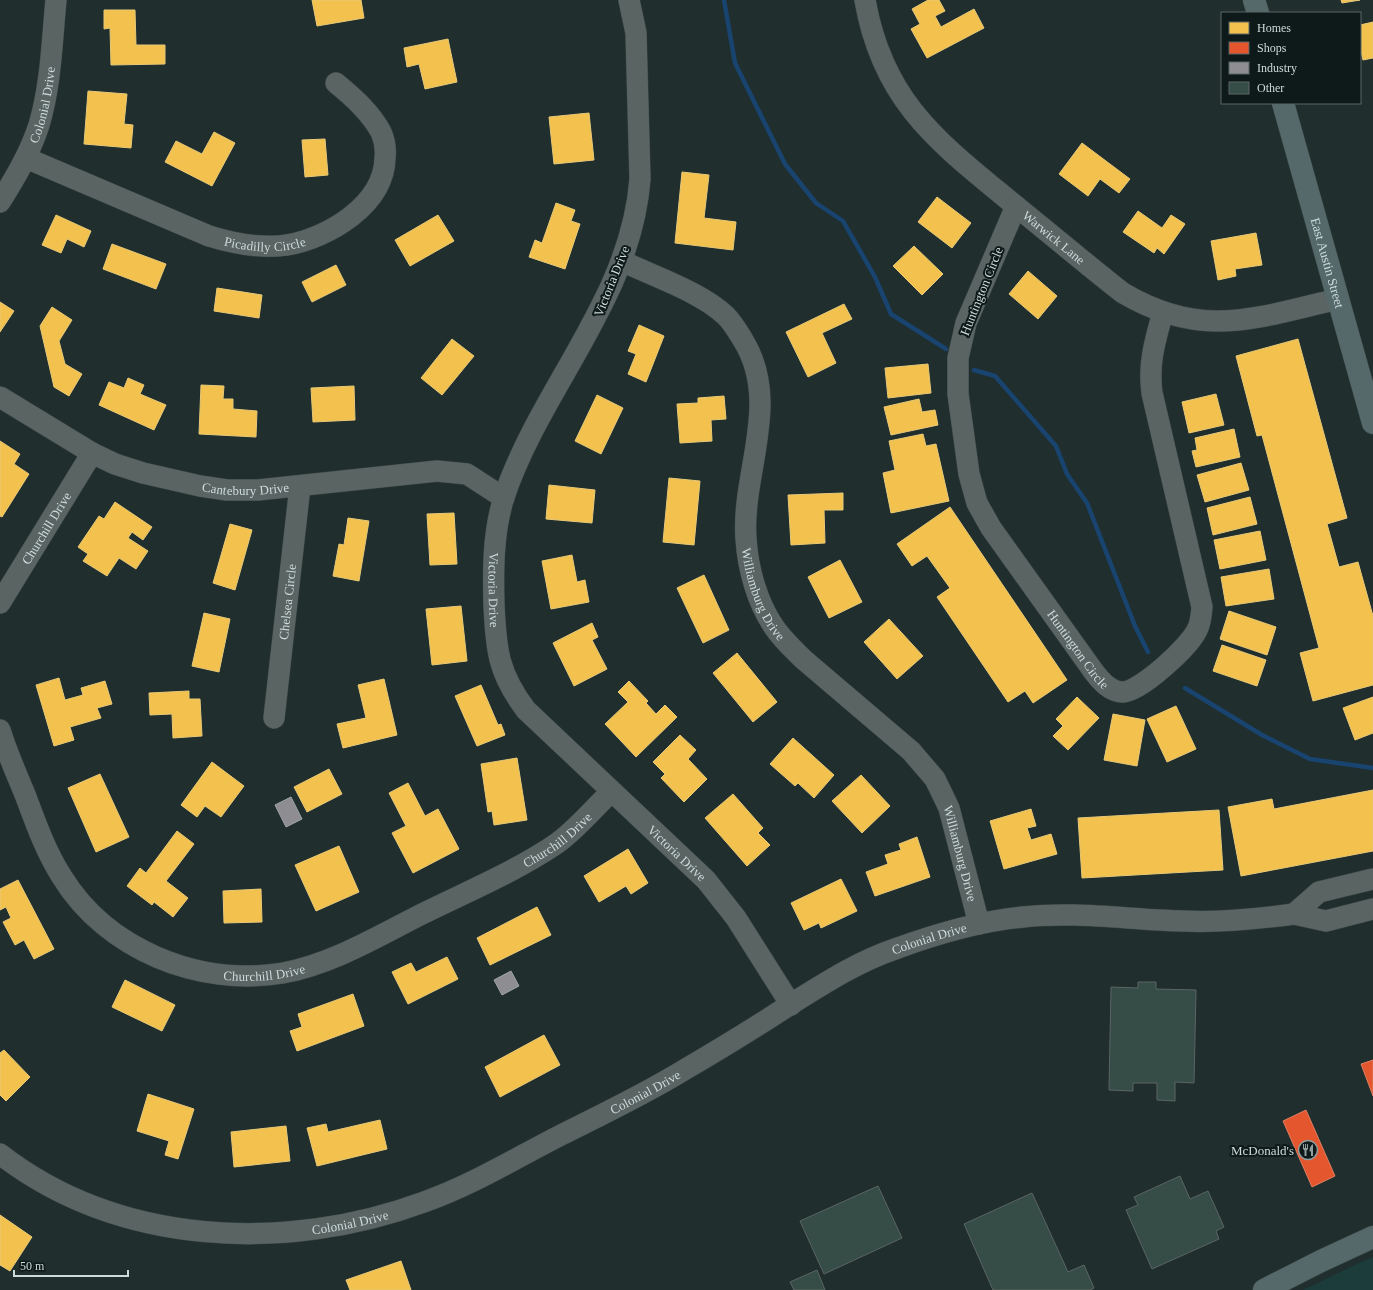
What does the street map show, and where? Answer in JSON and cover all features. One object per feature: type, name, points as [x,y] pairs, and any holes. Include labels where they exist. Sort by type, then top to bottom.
[{"type":"main road","points":[[1254,0],[1258,12]]},
{"type":"main road","name":"East Austin Street","points":[[1283,104],[1373,423]]},
{"type":"main road","points":[[1264,1290],[1373,1237]]},
{"type":"street","name":"Colonial Drive","points":[[0,202],[26,158],[39,125],[47,91],[56,0]]},
{"type":"street","name":"Victoria Drive","points":[[629,0],[636,33],[640,179],[634,219],[622,261],[591,328],[535,427],[504,498],[494,546],[493,573],[496,648],[503,672],[513,693],[526,710],[611,792],[706,880],[736,918],[791,1005]]},
{"type":"street","name":"Warwick Lane","points":[[865,0],[870,25],[881,59],[902,97],[925,126],[951,153],[1123,293],[1151,308],[1199,321],[1233,321],[1338,299]]},
{"type":"street","name":"Picadilly Circle","points":[[26,158],[195,231],[216,238],[235,243],[269,246],[305,240],[336,226],[360,208],[375,190],[384,169],[386,146],[381,133],[370,115],[336,83]]},
{"type":"street","name":"Huntington Circle","points":[[1016,206],[972,307],[961,340],[958,364],[958,388],[969,474],[977,503],[995,535],[1094,672],[1113,690],[1122,692],[1140,686],[1180,653],[1191,640],[1201,620],[1202,606],[1152,393],[1150,363],[1163,312]]},
{"type":"street","name":"Williamburg Drive","points":[[622,261],[712,305],[726,316],[747,346],[758,376],[760,394],[760,420],[746,516],[746,538],[755,586],[774,627],[788,644],[803,659],[911,751],[935,779],[949,808],[979,924]]},
{"type":"street","name":"Cantebury Drive","points":[[0,397],[92,453],[143,473],[200,486],[235,490],[300,486],[437,471],[454,471],[467,474],[504,498]]},
{"type":"street","name":"Churchill Drive","points":[[0,603],[92,453]]},
{"type":"street","name":"Chelsea Circle","points":[[274,718],[300,486]]},
{"type":"street","name":"Churchill Drive","points":[[0,730],[50,854],[62,878],[78,898],[92,914],[110,929],[134,944],[158,958],[207,974],[236,976],[284,972],[306,967],[352,949],[518,866],[555,844],[568,834],[611,792]]},
{"type":"street","points":[[1294,914],[1319,892],[1373,879]]},
{"type":"street","name":"Colonial Drive","points":[[0,1154],[37,1180],[69,1196],[134,1220],[189,1230],[238,1234],[266,1235],[297,1233],[327,1228],[398,1211],[424,1202],[471,1182],[653,1088],[791,1005],[841,973],[869,959],[924,939],[979,924],[1021,917],[1048,915],[1202,922],[1254,919],[1294,914],[1326,920],[1373,908]]},
{"type":"shaded area","points":[[1373,1257],[1373,1290],[1303,1290],[1361,1262]]},
{"type":"building: Homes","points":[[312,0],[361,0],[364,18],[317,26]]},
{"type":"building: Homes","points":[[928,0],[939,0],[945,11],[935,16],[941,27],[974,9],[984,28],[927,58],[911,29],[920,24],[912,9]]},
{"type":"building: Homes","points":[[1341,0],[1360,0],[1342,3]]},
{"type":"building: Homes","points":[[104,10],[135,10],[136,45],[165,45],[165,64],[111,65],[110,28],[104,29]]},
{"type":"building: Homes","points":[[1373,22],[1373,58],[1363,60],[1361,51],[1361,25]]},
{"type":"building: Homes","points":[[448,39],[457,82],[425,89],[419,64],[407,67],[404,48]]},
{"type":"building: Homes","points":[[88,91],[127,94],[124,124],[133,125],[131,148],[84,144]]},
{"type":"building: Homes","points":[[589,113],[594,160],[554,164],[549,117]]},
{"type":"building: Homes","points":[[214,132],[235,143],[212,186],[165,162],[176,141],[202,154]]},
{"type":"building: Homes","points":[[325,139],[328,175],[305,177],[302,140]]},
{"type":"building: Homes","points":[[1082,143],[1130,179],[1119,193],[1100,179],[1088,196],[1059,174]]},
{"type":"building: Homes","points":[[682,172],[709,175],[704,218],[736,222],[733,250],[675,243]]},
{"type":"building: Homes","points":[[937,197],[971,223],[952,248],[918,222]]},
{"type":"building: Homes","points":[[556,203],[575,210],[571,221],[580,224],[565,269],[529,257],[535,240],[542,243]]},
{"type":"building: Homes","points":[[1138,211],[1162,228],[1171,215],[1185,224],[1164,254],[1157,248],[1154,253],[1123,232]]},
{"type":"building: Homes","points":[[56,215],[91,231],[84,247],[67,239],[61,253],[42,245]]},
{"type":"building: Homes","points":[[438,215],[454,241],[410,266],[395,240]]},
{"type":"building: Homes","points":[[1256,233],[1262,265],[1235,269],[1236,276],[1218,280],[1211,241]]},
{"type":"building: Homes","points":[[112,244],[166,264],[156,289],[103,269]]},
{"type":"building: Homes","points":[[914,246],[943,274],[922,295],[893,266]]},
{"type":"building: Homes","points":[[336,265],[346,285],[312,302],[302,282]]},
{"type":"building: Homes","points":[[1028,271],[1057,296],[1038,319],[1009,294]]},
{"type":"building: Homes","points":[[217,288],[262,295],[259,318],[214,311]]},
{"type":"building: Homes","points":[[0,302],[14,311],[0,332]]},
{"type":"building: Homes","points":[[844,304],[852,319],[822,333],[836,363],[808,377],[786,332]]},
{"type":"building: Homes","points":[[52,307],[72,320],[59,341],[65,364],[82,374],[69,396],[54,387],[40,326]]},
{"type":"building: Homes","points":[[639,325],[664,336],[646,382],[628,374],[636,354],[628,351]]},
{"type":"building: Homes","points":[[452,339],[474,356],[442,395],[421,378]]},
{"type":"building: Homes","points":[[1298,339],[1347,518],[1327,524],[1339,567],[1358,562],[1373,616],[1373,685],[1313,701],[1300,653],[1319,648],[1262,435],[1257,436],[1236,356]]},
{"type":"building: Homes","points":[[928,364],[931,393],[888,398],[885,368]]},
{"type":"building: Homes","points":[[128,378],[144,385],[140,394],[166,405],[154,430],[99,405],[109,382],[124,388]]},
{"type":"building: Homes","points":[[201,385],[224,386],[223,399],[233,399],[233,409],[257,411],[256,437],[199,434]]},
{"type":"building: Homes","points":[[354,386],[355,420],[313,422],[311,388]]},
{"type":"building: Homes","points":[[1216,394],[1224,425],[1189,433],[1182,402]]},
{"type":"building: Homes","points":[[597,395],[623,408],[601,454],[575,441]]},
{"type":"building: Homes","points":[[724,396],[726,419],[711,420],[712,441],[680,443],[677,404],[698,403],[698,398]]},
{"type":"building: Homes","points":[[919,399],[922,412],[935,410],[938,425],[891,435],[884,407]]},
{"type":"building: Homes","points":[[1234,429],[1240,457],[1196,467],[1192,451],[1197,450],[1195,438]]},
{"type":"building: Homes","points":[[923,434],[926,446],[936,444],[949,501],[891,513],[883,473],[895,470],[889,441]]},
{"type":"building: Homes","points":[[0,441],[20,454],[14,464],[29,474],[2,517],[0,516]]},
{"type":"building: Homes","points":[[1241,463],[1249,490],[1205,502],[1197,475]]},
{"type":"building: Homes","points":[[669,478],[700,481],[694,545],[663,542]]},
{"type":"building: Homes","points":[[549,485],[595,490],[592,523],[546,519]]},
{"type":"building: Homes","points":[[843,493],[843,510],[824,510],[825,543],[791,545],[788,495]]},
{"type":"building: Homes","points":[[1250,497],[1257,524],[1213,535],[1207,508]]},
{"type":"building: Homes","points":[[115,502],[152,527],[143,540],[132,532],[128,538],[148,551],[136,569],[119,558],[107,576],[83,561],[88,554],[78,547],[99,516],[104,519]]},
{"type":"building: Homes","points":[[950,507],[1067,680],[1033,703],[1025,691],[1008,702],[937,597],[950,588],[927,556],[912,566],[897,544]]},
{"type":"building: Homes","points":[[454,513],[457,564],[430,565],[427,514]]},
{"type":"building: Homes","points":[[348,518],[369,521],[359,581],[333,576],[339,544],[344,545]]},
{"type":"building: Homes","points":[[230,524],[252,530],[235,590],[213,583]]},
{"type":"building: Homes","points":[[1260,531],[1266,560],[1220,569],[1214,540]]},
{"type":"building: Homes","points":[[572,555],[577,582],[585,580],[589,602],[551,609],[542,561]]},
{"type":"building: Homes","points":[[840,560],[862,602],[829,618],[808,577]]},
{"type":"building: Homes","points":[[1269,569],[1274,599],[1226,606],[1221,577]]},
{"type":"building: Homes","points":[[704,575],[729,630],[703,643],[677,588]]},
{"type":"building: Homes","points":[[461,606],[467,661],[432,665],[426,609]]},
{"type":"building: Homes","points":[[1229,611],[1276,627],[1267,655],[1220,639]]},
{"type":"building: Homes","points":[[204,613],[230,619],[219,672],[192,666]]},
{"type":"building: Homes","points":[[889,619],[923,656],[897,679],[864,642]]},
{"type":"building: Homes","points":[[592,623],[598,637],[592,640],[607,669],[574,686],[553,643]]},
{"type":"building: Homes","points":[[1222,645],[1266,660],[1257,686],[1213,671]]},
{"type":"building: Homes","points":[[737,653],[777,702],[753,722],[713,673]]},
{"type":"building: Homes","points":[[59,678],[65,700],[83,695],[81,688],[105,681],[112,704],[97,708],[101,718],[70,727],[74,740],[54,746],[36,685]]},
{"type":"building: Homes","points":[[384,679],[397,735],[343,748],[337,724],[366,718],[358,685]]},
{"type":"building: Homes","points":[[629,681],[648,701],[646,703],[656,714],[665,705],[677,717],[636,757],[605,724],[628,702],[618,692]]},
{"type":"building: Homes","points":[[481,685],[498,725],[501,724],[505,735],[477,746],[455,696]]},
{"type":"building: Homes","points":[[189,691],[189,699],[200,699],[202,736],[173,738],[172,714],[150,715],[149,693]]},
{"type":"building: Homes","points":[[1077,697],[1099,718],[1068,750],[1053,736],[1063,726],[1056,719]]},
{"type":"building: Homes","points":[[1373,697],[1373,733],[1355,740],[1343,708]]},
{"type":"building: Homes","points":[[1176,706],[1196,749],[1167,762],[1147,719]]},
{"type":"building: Homes","points":[[1113,714],[1145,720],[1137,766],[1104,760]]},
{"type":"building: Homes","points":[[680,735],[696,750],[688,759],[707,779],[684,802],[661,778],[665,774],[653,762]]},
{"type":"building: Homes","points":[[793,738],[834,775],[814,798],[798,783],[795,786],[770,764]]},
{"type":"building: Homes","points":[[517,758],[527,820],[494,825],[492,811],[488,812],[481,764]]},
{"type":"building: Homes","points":[[212,762],[244,786],[221,817],[205,806],[197,817],[181,805]]},
{"type":"building: Homes","points":[[329,769],[342,794],[307,812],[294,787]]},
{"type":"building: Homes","points":[[100,774],[129,837],[96,852],[68,788]]},
{"type":"building: Homes","points":[[861,775],[890,806],[862,833],[832,801]]},
{"type":"building: Homes","points":[[408,783],[425,816],[438,809],[459,849],[413,873],[392,833],[406,826],[389,793]]},
{"type":"building: Homes","points":[[1373,790],[1373,851],[1241,876],[1228,807],[1272,799],[1274,809]]},
{"type":"building: Homes","points":[[733,794],[763,828],[758,833],[770,845],[747,866],[705,818]]},
{"type":"building: Homes","points":[[1031,809],[1036,826],[1027,828],[1031,840],[1051,834],[1057,854],[1004,869],[990,821]]},
{"type":"building: Homes","points":[[1219,810],[1223,870],[1082,878],[1078,818]]},
{"type":"building: Homes","points":[[177,831],[194,844],[166,881],[188,898],[173,917],[154,902],[152,905],[127,886],[140,868],[146,873]]},
{"type":"building: Homes","points":[[917,837],[930,877],[875,896],[866,872],[888,864],[885,855],[901,850],[899,844]]},
{"type":"building: Homes","points":[[339,846],[359,892],[316,911],[295,865]]},
{"type":"building: Homes","points":[[628,849],[648,883],[631,894],[626,886],[599,902],[584,876]]},
{"type":"building: Homes","points":[[841,879],[857,911],[821,928],[819,923],[804,930],[791,903]]},
{"type":"building: Homes","points":[[18,880],[54,949],[34,959],[24,940],[15,945],[3,922],[11,918],[6,907],[0,910],[0,889]]},
{"type":"building: Homes","points":[[261,889],[262,922],[224,923],[223,891]]},
{"type":"building: Homes","points":[[537,907],[551,935],[490,965],[477,938]]},
{"type":"building: Homes","points":[[447,957],[458,979],[408,1004],[392,972],[411,963],[416,972]]},
{"type":"building: Homes","points":[[125,980],[175,1005],[162,1031],[112,1007]]},
{"type":"building: Homes","points":[[353,994],[364,1026],[297,1051],[290,1031],[302,1027],[298,1014]]},
{"type":"building: Homes","points":[[544,1035],[560,1065],[500,1097],[485,1067]]},
{"type":"building: Homes","points":[[4,1050],[30,1077],[6,1101],[0,1095],[0,1053]]},
{"type":"building: Homes","points":[[148,1094],[194,1109],[178,1159],[165,1155],[169,1141],[137,1131]]},
{"type":"building: Homes","points":[[380,1120],[387,1149],[317,1166],[307,1128],[326,1124],[328,1132]]},
{"type":"building: Homes","points":[[286,1126],[290,1161],[234,1167],[231,1132]]},
{"type":"building: Homes","points":[[0,1215],[32,1237],[10,1271],[0,1265]]},
{"type":"building: Homes","points":[[401,1261],[411,1290],[350,1290],[346,1280]]},
{"type":"building: Shops","points":[[1373,1060],[1373,1096],[1361,1064]]},
{"type":"building: Shops","points":[[1306,1110],[1335,1176],[1312,1187],[1283,1121]]},
{"type":"building: Industry","points":[[291,797],[302,819],[286,827],[275,805]]},
{"type":"building: Industry","points":[[511,971],[519,986],[502,995],[494,980]]},
{"type":"building: Other","points":[[1138,982],[1156,982],[1156,989],[1196,990],[1194,1083],[1175,1082],[1175,1101],[1157,1100],[1157,1083],[1133,1083],[1133,1091],[1109,1090],[1111,987],[1138,988]]},
{"type":"building: Other","points":[[1180,1176],[1190,1199],[1208,1191],[1224,1227],[1216,1231],[1219,1239],[1152,1269],[1126,1210],[1138,1205],[1134,1197]]},
{"type":"building: Other","points":[[878,1186],[902,1238],[824,1274],[800,1221]]},
{"type":"building: Other","points":[[1032,1193],[1068,1272],[1084,1265],[1094,1288],[1090,1290],[993,1290],[964,1224]]},
{"type":"building: Other","points":[[817,1270],[825,1290],[794,1290],[790,1282]]},
{"type":"waterway","points":[[724,0],[735,63],[785,164],[816,203],[843,221],[875,277],[891,314],[946,349]]},
{"type":"waterway","points":[[974,370],[995,376],[1056,446],[1067,474],[1087,503],[1135,626],[1148,652]]},
{"type":"waterway","points":[[1185,688],[1262,735],[1310,759],[1373,768]]},
{"type":"place","name":"McDonald's","points":[[1308,1150]]}]
